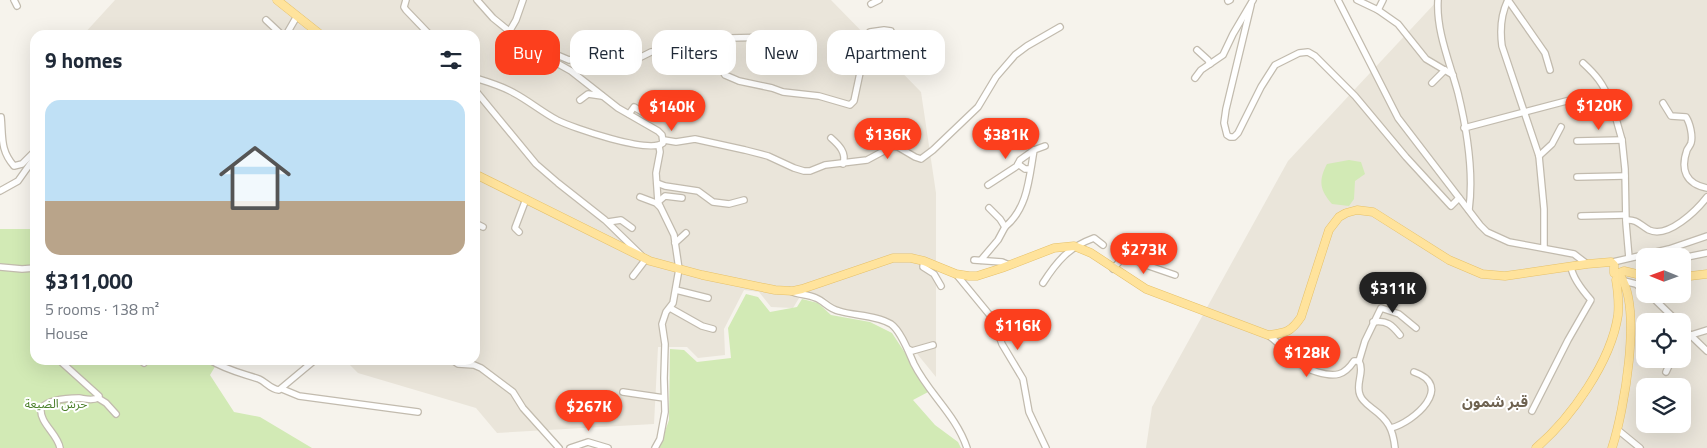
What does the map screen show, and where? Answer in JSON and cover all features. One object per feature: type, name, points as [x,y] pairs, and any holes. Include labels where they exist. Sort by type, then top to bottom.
[{"type":"main road","points":[[277,0],[315,30]]},
{"type":"main road","points":[[480,176],[645,259],[679,269],[775,290],[802,289],[893,258],[911,258],[924,261],[956,274],[977,276],[1054,248],[1074,246],[1091,254],[1146,289],[1268,335],[1289,331],[1302,317],[1329,230],[1340,217],[1356,210],[1373,212],[1449,260],[1482,274],[1505,276],[1613,262],[1630,311],[1631,327],[1626,391],[1618,430],[1612,448]]},
{"type":"main road","points":[[1536,448],[1579,401],[1606,354],[1618,315],[1619,277],[1624,271],[1636,274]]},
{"type":"main road","points":[[1691,276],[1707,274]]},
{"type":"street","points":[[406,0],[404,5],[406,10],[425,30]]},
{"type":"street","points":[[477,0],[507,30]]},
{"type":"street","points":[[510,30],[523,0]]},
{"type":"street","points":[[871,4],[879,0]]},
{"type":"street","points":[[1338,0],[1398,118],[1480,226],[1496,237],[1509,242],[1574,254],[1587,264]]},
{"type":"street","points":[[1357,0],[1378,10],[1398,24],[1430,63],[1453,75]]},
{"type":"street","points":[[1378,10],[1383,0]]},
{"type":"street","points":[[1438,0],[1439,24],[1453,75],[1464,128],[1470,170],[1469,210]]},
{"type":"street","points":[[1544,248],[1544,209],[1539,156],[1502,46],[1501,29],[1504,8],[1508,0],[1545,52],[1550,70]]},
{"type":"street","points":[[1252,2],[1226,109],[1224,123],[1227,135],[1234,137],[1238,133],[1261,86],[1275,65],[1299,53],[1308,52],[1315,56],[1355,96],[1406,157],[1451,206],[1459,198]]},
{"type":"street","points":[[1194,78],[1201,70],[1223,56],[1233,34],[1252,2]]},
{"type":"street","points":[[289,30],[297,16]]},
{"type":"street","points":[[266,20],[277,30]]},
{"type":"street","points":[[560,65],[571,71],[602,96],[658,131],[664,140],[676,142],[695,139],[768,156],[794,168],[810,171],[825,165],[867,160],[893,146],[915,157],[923,158],[978,106],[996,77],[1015,55],[1060,27]]},
{"type":"street","points":[[560,56],[569,60],[573,59],[589,46],[606,53],[632,58],[641,57],[652,52]]},
{"type":"street","points":[[1196,50],[1210,64]]},
{"type":"street","points":[[1582,63],[1598,77],[1605,87],[1614,108],[1622,140],[1629,258]]},
{"type":"street","points":[[1432,83],[1445,70]]},
{"type":"street","points":[[725,75],[746,83],[784,92],[819,96],[850,105],[854,101],[859,75]]},
{"type":"street","points":[[480,80],[510,90],[557,120],[570,125],[633,144],[659,146],[664,140]]},
{"type":"street","points":[[580,100],[588,94],[602,96]]},
{"type":"street","points":[[1464,128],[1593,94],[1600,94],[1610,100]]},
{"type":"street","points":[[480,96],[536,164],[608,222],[645,259],[633,276]]},
{"type":"street","points":[[1662,103],[1671,116],[1686,117],[1688,119],[1692,142],[1685,159],[1685,174],[1696,186],[1707,188]]},
{"type":"street","points":[[629,114],[634,107],[646,114]]},
{"type":"street","points":[[1,117],[2,143],[9,161],[14,166],[22,164],[30,156]]},
{"type":"street","points":[[1539,156],[1552,144],[1561,127]]},
{"type":"street","points":[[831,138],[843,151],[844,164]]},
{"type":"street","points":[[1576,141],[1622,140]]},
{"type":"street","points":[[655,448],[663,429],[665,344],[662,324],[673,303],[674,287],[679,269],[674,235],[659,204],[656,169],[660,152],[659,146]]},
{"type":"street","points":[[988,185],[1034,150],[1045,146]]},
{"type":"street","points":[[981,260],[998,240],[1005,227],[1013,221],[1022,204],[1029,184],[1034,150]]},
{"type":"street","points":[[0,191],[18,181],[30,164]]},
{"type":"street","points":[[1018,164],[1025,169],[1030,169]]},
{"type":"street","points":[[1577,177],[1625,176]]},
{"type":"street","points":[[657,183],[698,191],[713,202],[729,204],[744,200]]},
{"type":"street","points":[[659,204],[665,196],[682,198]]},
{"type":"street","points":[[640,197],[659,204]]},
{"type":"street","points":[[1581,216],[1636,220],[1648,230],[1655,232],[1677,225],[1707,197]]},
{"type":"street","points":[[519,232],[515,228],[526,199]]},
{"type":"street","points":[[989,208],[1000,218],[1005,227]]},
{"type":"street","points":[[608,222],[621,220],[632,228]]},
{"type":"street","points":[[675,243],[686,233]]},
{"type":"street","points":[[1671,248],[1707,236]]},
{"type":"street","points":[[1043,283],[1058,261],[1074,246],[1094,238],[1103,244]]},
{"type":"street","points":[[1113,269],[1125,255],[1128,248]]},
{"type":"street","points":[[1691,256],[1707,253]]},
{"type":"street","points":[[1125,255],[1143,264],[1175,275]]},
{"type":"street","points":[[1613,262],[1636,257]]},
{"type":"street","points":[[974,260],[1002,262],[1009,265]]},
{"type":"street","points":[[924,261],[923,267],[934,274],[941,286]]},
{"type":"street","points":[[0,266],[30,268]]},
{"type":"street","points":[[1532,411],[1568,340],[1591,300],[1583,291],[1571,267]]},
{"type":"street","points":[[956,274],[993,319],[1002,344],[1023,379],[1029,412],[1046,448]]},
{"type":"street","points":[[1619,277],[1636,284]]},
{"type":"street","points":[[674,287],[708,298]]},
{"type":"street","points":[[788,291],[817,298],[836,311],[870,317],[894,327],[908,349],[915,366],[958,427],[967,448]]},
{"type":"street","points":[[1658,303],[1669,313]]},
{"type":"street","points":[[670,308],[702,326],[714,329]]},
{"type":"street","points":[[1395,448],[1392,428],[1361,398],[1358,392],[1361,365],[1359,361],[1365,341],[1381,308],[1399,314],[1416,328]]},
{"type":"street","points":[[1373,322],[1386,322],[1394,327],[1400,336]]},
{"type":"street","points":[[1707,330],[1691,335],[1707,351]]},
{"type":"street","points":[[1268,335],[1284,347],[1298,362],[1321,372],[1340,374],[1348,370],[1354,361],[1359,361]]},
{"type":"street","points":[[908,349],[912,351],[933,345]]},
{"type":"street","points":[[65,365],[116,414]]},
{"type":"street","points":[[221,365],[240,374],[261,380],[275,390],[282,389],[299,396],[418,412]]},
{"type":"street","points":[[282,389],[309,365]]},
{"type":"street","points":[[474,365],[514,392],[523,408],[559,448]]},
{"type":"street","points":[[1666,372],[1668,368]]},
{"type":"street","points":[[1392,428],[1410,420],[1426,404],[1430,396],[1432,390],[1430,382],[1422,374],[1414,372]]},
{"type":"street","points":[[623,392],[664,398]]},
{"type":"street","points":[[60,448],[58,440],[40,414],[40,408],[46,404],[71,398],[93,400],[98,398]]},
{"type":"street","points":[[1618,430],[1640,448]]},
{"type":"street","points":[[570,448],[588,442],[608,448]]},
{"type":"shaded area","points":[[115,0],[831,0],[860,30],[827,30],[827,75],[904,75],[921,92],[936,193],[936,377],[892,323],[837,307],[825,298],[804,290],[793,308],[771,307],[759,292],[744,290],[724,329],[725,355],[698,358],[687,347],[658,347],[654,424],[497,433],[476,408],[358,373],[350,365],[480,365],[480,30],[88,30]]},
{"type":"shaded area","points":[[1438,0],[1707,0],[1707,448],[1146,448],[1152,407],[1288,161]]},
{"type":"shaded area","points":[[1634,358],[1636,358],[1636,366],[1634,366]]},
{"type":"green space","points":[[1349,160],[1361,162],[1365,174],[1355,181],[1354,199],[1349,206],[1332,204],[1323,190],[1322,175],[1327,164]]},
{"type":"green space","name":"حرش الضيعة","points":[[0,229],[30,229],[30,365],[216,365],[210,375],[234,412],[260,417],[312,448],[0,448]]},
{"type":"green space","points":[[746,294],[758,297],[770,312],[797,307],[802,299],[818,303],[831,315],[870,322],[892,333],[930,391],[913,400],[935,425],[958,442],[961,448],[659,448],[669,420],[670,349],[684,350],[697,362],[731,358],[728,328]]},
{"type":"district","name":"قبر شمون","points":[[1495,402]]}]
